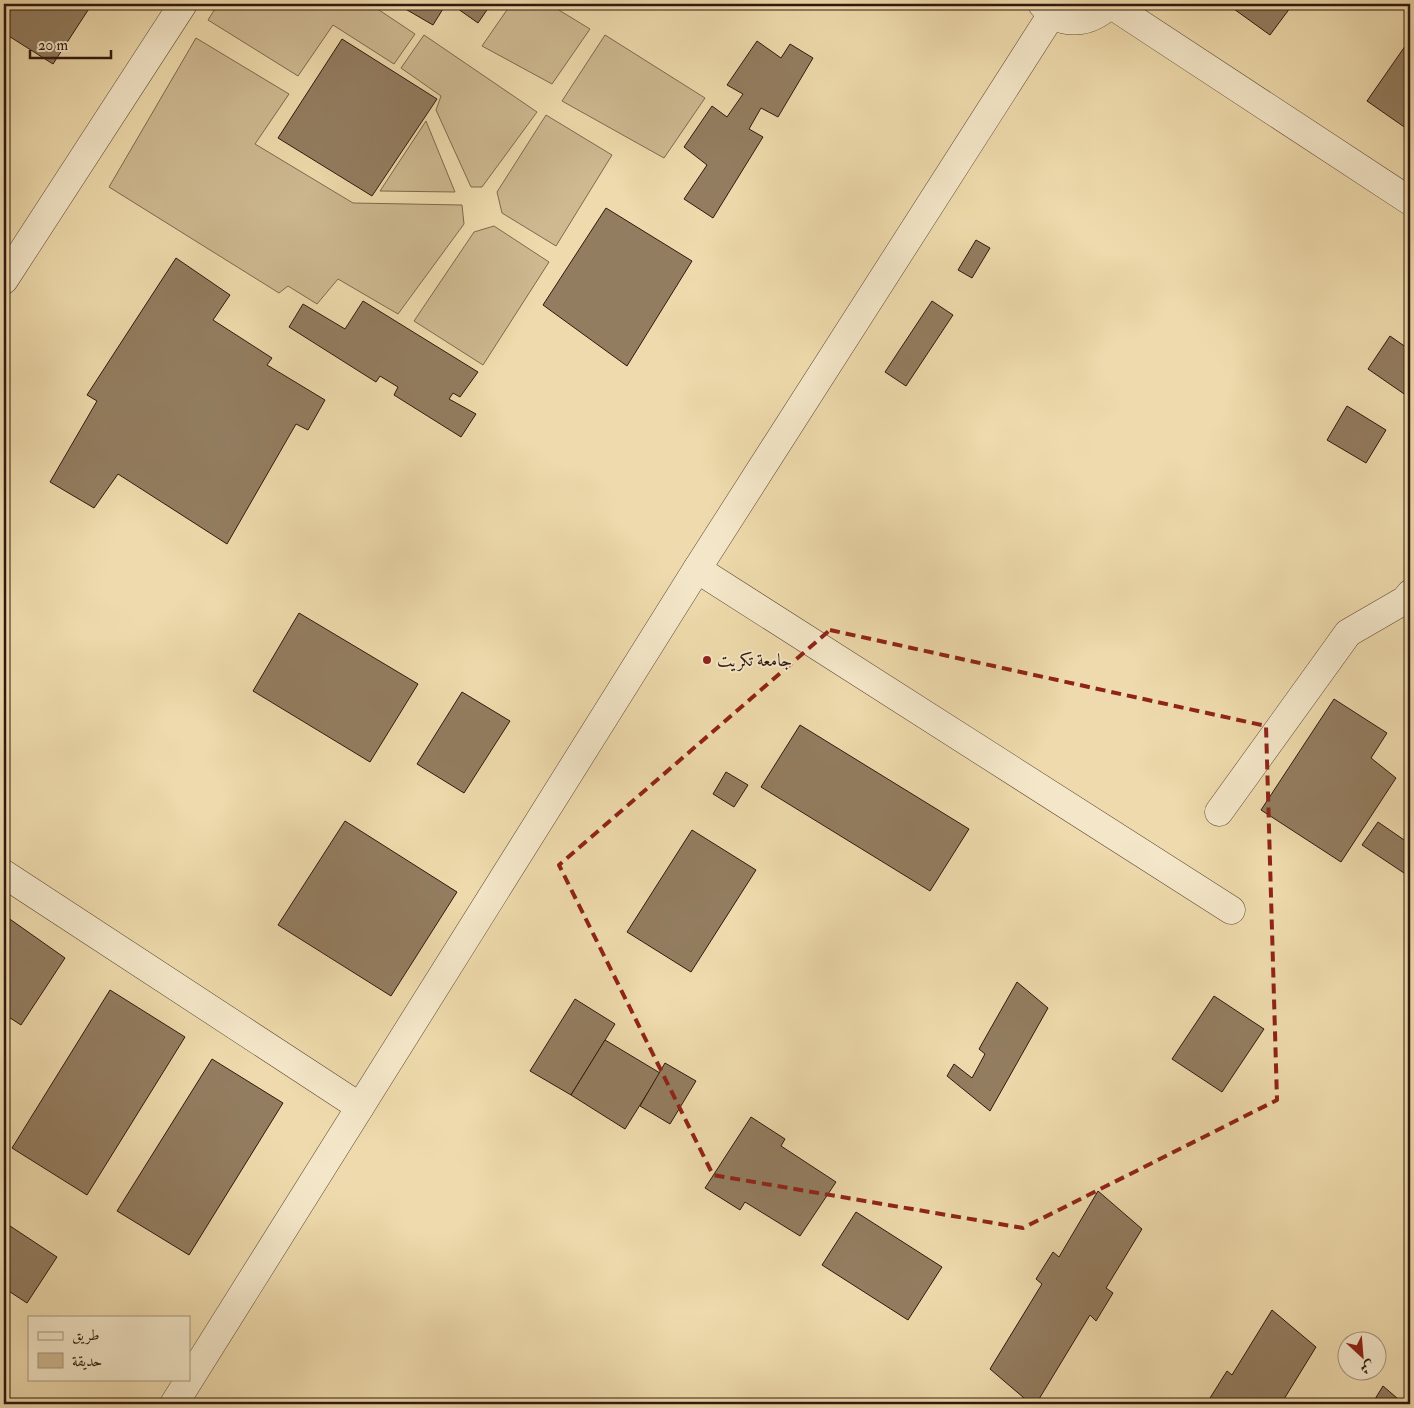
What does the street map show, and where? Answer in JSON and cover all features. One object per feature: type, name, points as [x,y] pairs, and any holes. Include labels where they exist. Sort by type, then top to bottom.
[{"type":"street","points":[[4,280],[183,4]]},
{"type":"street","points":[[190,1378],[1047,9],[1064,20],[1089,19],[1101,13],[1110,4],[1410,201]]},
{"type":"street","points":[[697,569],[1231,910]]},
{"type":"street","points":[[1219,812],[1348,633],[1405,600],[1410,594]]},
{"type":"street","points":[[4,874],[360,1107]]},
{"type":"street","points":[[174,1404],[189,1380]]},
{"type":"highlighted area","points":[[830,630],[1266,726],[1277,1100],[1023,1228],[713,1175],[559,865]]},
{"type":"green space","points":[[218,4],[370,4],[415,34],[394,64],[333,25],[298,76],[208,20]]},
{"type":"green space","points":[[511,4],[549,4],[590,29],[552,84],[482,46]]},
{"type":"green space","points":[[424,35],[537,112],[482,187],[471,187],[436,110],[441,96],[401,68]]},
{"type":"green space","points":[[605,35],[705,98],[664,158],[562,101]]},
{"type":"green space","points":[[196,38],[289,94],[255,144],[353,203],[462,205],[464,224],[398,314],[338,279],[317,304],[288,286],[279,293],[109,187]]},
{"type":"green space","points":[[546,115],[612,155],[556,246],[502,213],[497,192]]},
{"type":"green space","points":[[426,121],[455,192],[380,191]]},
{"type":"green space","points":[[494,226],[549,262],[483,365],[414,321],[474,232]]},
{"type":"building","points":[[12,4],[92,4],[53,64],[4,33],[4,17]]},
{"type":"building","points":[[404,4],[446,4],[433,25],[402,7]]},
{"type":"building","points":[[451,4],[491,4],[478,23]]},
{"type":"building","points":[[1227,4],[1293,4],[1270,35]]},
{"type":"building","points":[[342,39],[437,99],[372,196],[278,138]]},
{"type":"building","points":[[1410,39],[1410,131],[1367,101]]},
{"type":"building","points":[[757,41],[781,58],[790,44],[813,58],[778,117],[761,108],[749,129],[763,137],[713,218],[684,199],[707,165],[684,147],[712,106],[727,117],[743,94],[727,85]]},
{"type":"building","points":[[606,208],[692,261],[627,366],[543,305]]},
{"type":"building","points":[[976,240],[990,248],[972,278],[958,270]]},
{"type":"building","points":[[176,258],[230,295],[213,320],[272,358],[267,365],[325,400],[308,430],[296,424],[227,544],[118,474],[94,508],[50,482],[97,401],[87,395]]},
{"type":"building","points":[[363,301],[478,372],[460,397],[453,393],[449,399],[476,414],[461,437],[394,395],[398,387],[380,376],[376,382],[289,327],[303,304],[345,329]]},
{"type":"building","points":[[932,301],[953,315],[906,386],[885,372]]},
{"type":"building","points":[[1390,336],[1410,350],[1410,398],[1368,369]]},
{"type":"building","points":[[1347,406],[1386,430],[1366,463],[1327,440]]},
{"type":"building","points":[[299,613],[418,684],[370,762],[253,691]]},
{"type":"building","points":[[462,692],[510,721],[464,793],[417,764]]},
{"type":"building","points":[[1334,699],[1387,733],[1371,758],[1396,778],[1341,862],[1261,810]]},
{"type":"building","points":[[800,725],[969,829],[930,891],[761,787]]},
{"type":"building","points":[[726,772],[748,785],[734,807],[713,794]]},
{"type":"building","points":[[345,821],[457,892],[391,996],[278,925]]},
{"type":"building","points":[[1378,822],[1410,844],[1410,877],[1362,845]]},
{"type":"building","points":[[692,830],[756,870],[691,972],[627,932]]},
{"type":"building","points":[[4,915],[65,958],[21,1025],[4,1014]]},
{"type":"building","points":[[1017,982],[1048,1008],[990,1111],[947,1076],[954,1064],[972,1078],[985,1054],[979,1049]]},
{"type":"building","points":[[110,990],[185,1037],[87,1195],[12,1148]]},
{"type":"building","points":[[1214,996],[1264,1029],[1222,1092],[1172,1059]]},
{"type":"building","points":[[575,999],[615,1024],[571,1095],[530,1071]]},
{"type":"building","points":[[605,1040],[660,1073],[625,1129],[571,1095]]},
{"type":"building","points":[[212,1059],[283,1103],[189,1255],[117,1211]]},
{"type":"building","points":[[665,1063],[696,1081],[670,1124],[640,1106]]},
{"type":"building","points":[[751,1117],[785,1139],[781,1146],[836,1182],[800,1236],[745,1202],[740,1210],[705,1188]]},
{"type":"building","points":[[1098,1191],[1142,1229],[1106,1288],[1113,1293],[1096,1321],[1090,1315],[1036,1404],[1031,1404],[990,1369],[1042,1284],[1036,1279],[1053,1252],[1059,1257]]},
{"type":"building","points":[[856,1212],[942,1267],[908,1320],[822,1265]]},
{"type":"building","points":[[4,1222],[57,1257],[27,1303],[4,1288]]},
{"type":"building","points":[[1272,1310],[1316,1347],[1281,1404],[1215,1404],[1210,1398],[1227,1371],[1232,1375]]},
{"type":"building","points":[[1383,1386],[1404,1404],[1372,1404]]},
{"type":"place","name":"جامعة تكريت","points":[[707,660]]}]
